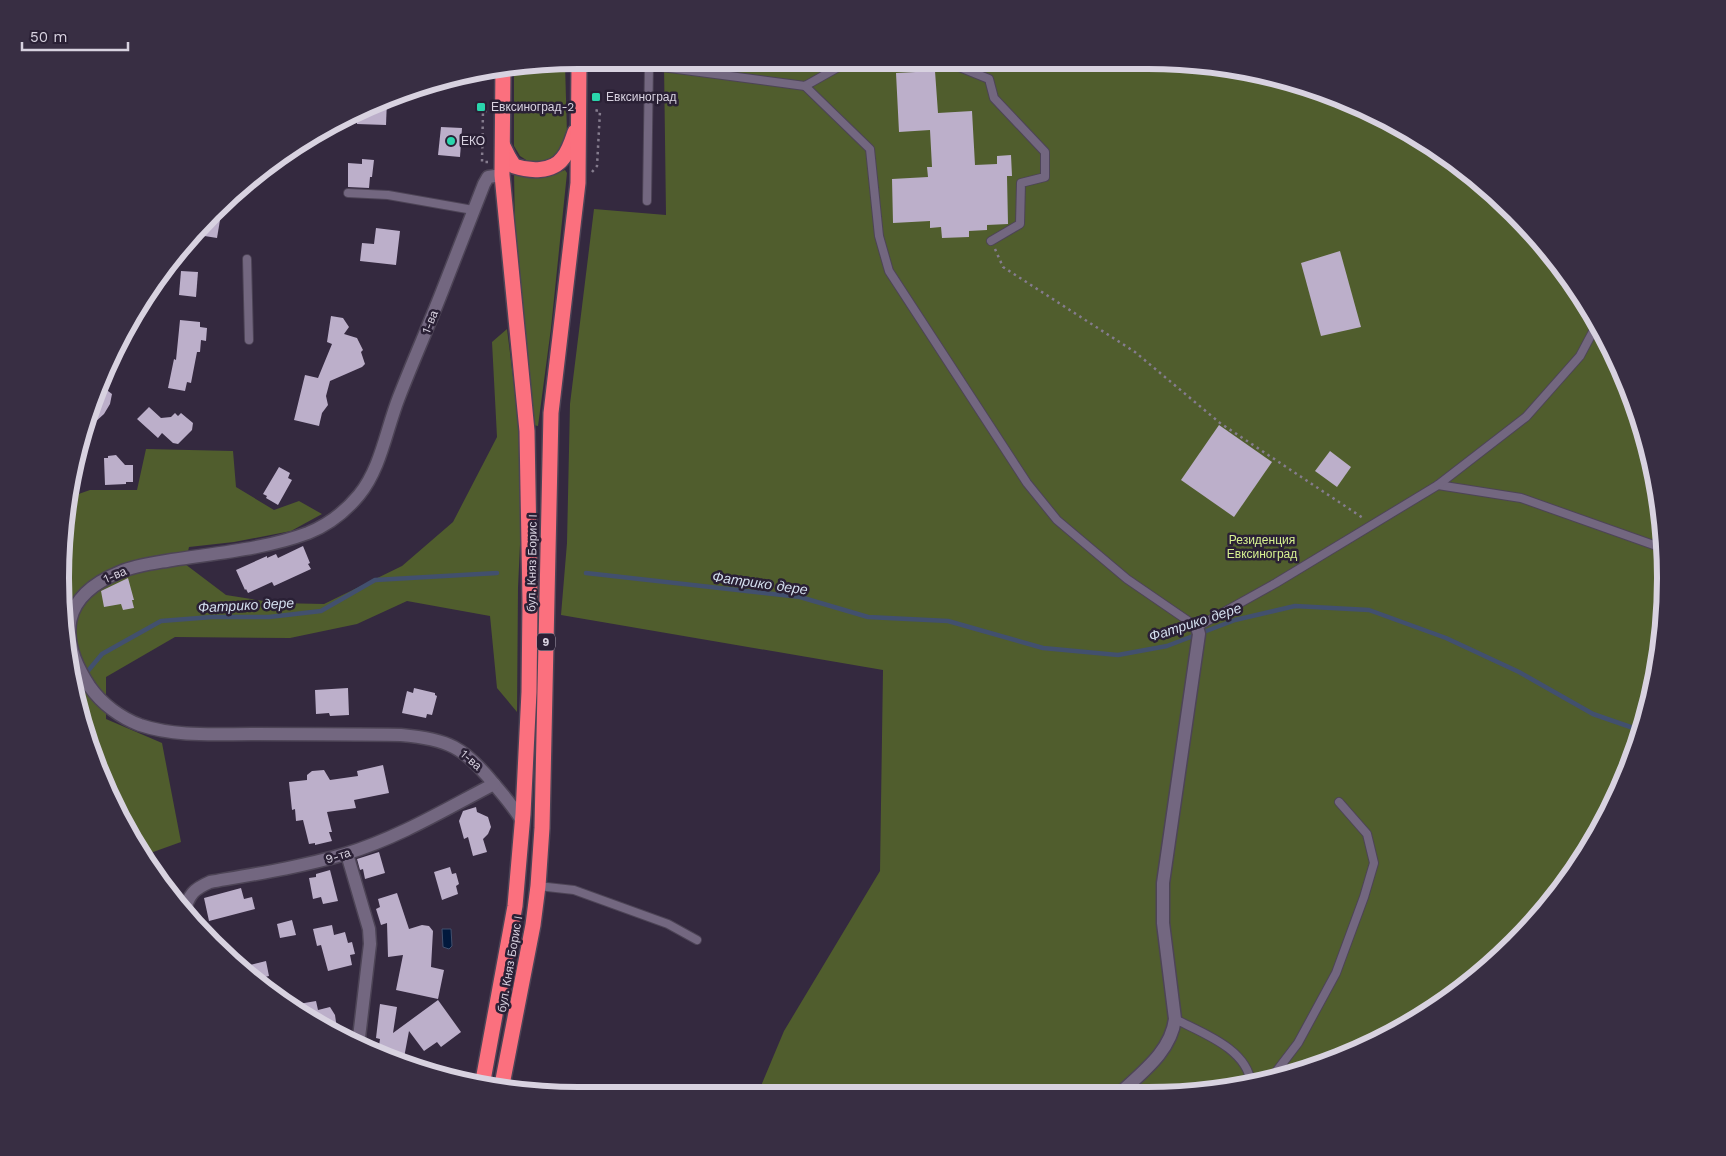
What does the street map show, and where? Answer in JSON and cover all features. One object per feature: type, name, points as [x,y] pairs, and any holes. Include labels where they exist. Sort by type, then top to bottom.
[{"type":"highway","name":"бул. Княз Борис I","points":[[503,1081],[533,925],[538,886],[542,828],[551,413],[578,183],[579,69]]},
{"type":"highway","name":"бул. Княз Борис I","points":[[484,1078],[515,906],[526,760],[529,656],[527,431],[502,175],[503,75]]},
{"type":"highway","points":[[503,144],[514,166],[532,170],[547,168],[556,165],[563,159],[579,123]]},
{"type":"street","name":"1-ва","points":[[71,620],[72,614],[83,595],[102,580],[123,571],[152,563],[269,544],[308,533],[335,520],[359,495],[374,472],[398,400],[473,210],[488,177],[502,175]]},
{"type":"street","points":[[1126,1087],[1166,1047],[1173,1033],[1175,1019],[1163,923],[1163,884],[1199,634],[1197,627]]},
{"type":"street","name":"1-ва","points":[[76,663],[92,689],[111,709],[138,724],[164,731],[202,734],[401,734],[442,741],[462,751],[480,767],[515,808],[522,821]]},
{"type":"street","name":"9-та","points":[[186,903],[188,898],[198,888],[210,882],[300,866],[347,854],[414,827],[494,784]]},
{"type":"street","points":[[347,854],[368,929],[370,944],[359,1038]]},
{"type":"lane","points":[[647,201],[649,69]]},
{"type":"lane","points":[[679,69],[805,86],[870,149],[879,236],[889,271],[1027,483],[1057,520],[1127,579],[1197,627],[1276,583],[1438,485],[1526,417],[1580,356],[1593,331]]},
{"type":"lane","points":[[805,86],[835,69]]},
{"type":"lane","points":[[964,69],[989,79],[994,98],[1045,152],[1045,177],[1021,183],[1020,224],[991,241]]},
{"type":"lane","points":[[348,193],[388,195],[473,210]]},
{"type":"lane","points":[[247,259],[249,340]]},
{"type":"lane","points":[[1438,485],[1522,498],[1656,546]]},
{"type":"lane","points":[[1277,1071],[1298,1043],[1336,973],[1364,897],[1374,863],[1367,834],[1339,802]]},
{"type":"lane","points":[[538,886],[574,890],[668,924],[697,940]]},
{"type":"lane","points":[[1175,1019],[1220,1043],[1242,1060],[1249,1077]]},
{"type":"path","points":[[488,162],[482,162],[483,112],[489,111]]},
{"type":"path","points":[[598,166],[600,111]]},
{"type":"path","points":[[991,241],[1003,267],[1135,352],[1220,423],[1373,525]]},
{"type":"green space","points":[[565,69],[567,134],[560,152],[547,161],[534,165],[520,156],[514,146],[514,73]]},
{"type":"green space","name":"Резиденция Евксиноград","points":[[664,69],[1148,69],[1214,73],[1280,86],[1343,108],[1403,137],[1458,174],[1484,195],[1531,242],[1552,268],[1589,323],[1605,353],[1630,414],[1640,446],[1653,512],[1657,578],[1656,611],[1653,644],[1640,710],[1630,742],[1605,803],[1589,833],[1552,888],[1531,914],[1484,961],[1431,1001],[1373,1035],[1312,1060],[1280,1070],[1214,1083],[1181,1086],[761,1087],[784,1031],[880,871],[883,670],[561,615],[567,543],[570,404],[594,209],[666,215]]},
{"type":"green space","points":[[565,170],[567,173],[551,328],[538,426],[533,425],[515,234],[514,171],[528,175],[545,176]]},
{"type":"green space","points":[[507,329],[519,425],[522,501],[518,588],[517,712],[497,688],[490,616],[407,601],[357,624],[290,638],[175,637],[106,677],[106,719],[162,743],[181,842],[150,853],[121,803],[108,773],[86,710],[79,677],[73,644],[69,578],[70,545],[76,495],[90,490],[137,490],[146,449],[233,451],[236,487],[274,510],[299,501],[322,514],[291,531],[234,542],[189,547],[185,564],[226,595],[277,603],[324,604],[402,566],[453,522],[497,437],[492,342]]},
{"type":"water","points":[[442,929],[451,929],[452,946],[449,949],[443,947]]},
{"type":"building","points":[[935,71],[938,113],[972,111],[975,165],[997,164],[997,156],[1011,155],[1012,176],[1007,176],[1008,224],[987,225],[987,230],[969,231],[969,237],[942,238],[941,227],[930,228],[930,221],[893,223],[892,179],[928,177],[927,167],[932,167],[930,130],[899,132],[896,73]]},
{"type":"building","points":[[387,107],[386,125],[357,124],[357,119]]},
{"type":"building","points":[[441,127],[462,128],[460,157],[438,155]]},
{"type":"building","points":[[362,159],[374,160],[369,188],[348,187],[348,163],[362,164]]},
{"type":"building","points":[[221,215],[217,238],[201,235]]},
{"type":"building","points":[[376,228],[400,231],[396,265],[360,261],[362,243],[374,244]]},
{"type":"building","points":[[1340,251],[1361,327],[1321,336],[1301,263]]},
{"type":"building","points":[[181,271],[198,272],[196,297],[179,295]]},
{"type":"building","points":[[331,316],[343,318],[349,327],[344,334],[357,338],[363,350],[361,352],[365,364],[330,381],[326,396],[328,405],[322,413],[319,426],[294,420],[305,375],[318,378],[332,344],[327,342]]},
{"type":"building","points":[[180,320],[200,322],[200,327],[207,328],[206,341],[201,340],[200,352],[197,352],[191,383],[187,382],[185,391],[168,388],[174,359],[176,360]]},
{"type":"building","points":[[106,389],[112,394],[110,404],[104,414],[93,424]]},
{"type":"building","points":[[149,407],[161,418],[171,417],[175,413],[178,416],[181,413],[193,423],[192,430],[178,444],[173,443],[162,433],[158,438],[137,419]]},
{"type":"building","points":[[1219,425],[1272,462],[1234,517],[1181,480]]},
{"type":"building","points":[[1330,451],[1351,467],[1337,487],[1315,471]]},
{"type":"building","points":[[116,455],[125,465],[133,465],[133,482],[105,485],[104,458]]},
{"type":"building","points":[[279,467],[290,473],[288,478],[292,480],[278,505],[263,494]]},
{"type":"building","points":[[303,546],[311,569],[274,586],[272,582],[248,593],[245,590],[236,570],[267,556],[267,558],[276,554],[278,558]]},
{"type":"building","points":[[128,578],[134,600],[132,600],[134,608],[123,610],[121,604],[104,607],[101,591]]},
{"type":"building","points":[[348,688],[349,715],[330,716],[329,713],[316,714],[315,690]]},
{"type":"building","points":[[414,688],[435,693],[437,696],[432,715],[427,714],[426,718],[402,713],[407,691],[413,693]]},
{"type":"building","points":[[383,765],[389,793],[354,800],[356,808],[327,812],[332,832],[329,832],[332,841],[315,845],[315,843],[309,844],[303,820],[296,821],[295,809],[292,810],[289,782],[307,780],[307,775],[312,771],[324,770],[330,780],[358,776],[357,771]]},
{"type":"building","points":[[476,807],[477,812],[488,817],[491,827],[483,839],[487,852],[473,856],[468,837],[464,839],[459,821],[463,811]]},
{"type":"building","points":[[379,852],[385,873],[365,879],[363,869],[360,870],[357,859]]},
{"type":"building","points":[[450,867],[452,874],[456,873],[459,884],[456,886],[458,894],[442,900],[434,872]]},
{"type":"building","points":[[330,870],[338,901],[323,904],[321,897],[313,899],[309,878],[316,877],[316,874]]},
{"type":"building","points":[[241,888],[244,899],[252,897],[255,909],[209,921],[204,898]]},
{"type":"building","points":[[397,893],[409,929],[422,925],[429,926],[433,931],[431,967],[444,970],[438,999],[396,990],[403,955],[388,957],[387,923],[381,925],[376,909],[380,907],[378,899]]},
{"type":"building","points":[[292,920],[296,935],[280,938],[277,924]]},
{"type":"building","points":[[332,925],[334,935],[345,932],[348,943],[352,942],[355,954],[350,955],[352,965],[328,971],[321,945],[317,946],[313,929]]},
{"type":"building","points":[[266,961],[269,976],[265,977],[266,980],[248,966]]},
{"type":"building","points":[[438,1000],[461,1032],[441,1047],[437,1042],[424,1051],[409,1031],[404,1056],[379,1046],[380,1039],[376,1038],[380,1004],[397,1007],[393,1033]]},
{"type":"building","points":[[316,1001],[318,1010],[330,1007],[335,1015],[337,1026],[323,1019],[299,1004]]},
{"type":"waterway","name":"Фатрико дере","points":[[80,681],[102,654],[161,621],[212,617],[269,617],[321,611],[375,580],[497,573]]},
{"type":"waterway","name":"Фатрико дере","points":[[586,573],[800,597],[868,617],[948,621],[1043,648],[1118,655],[1167,646],[1235,620],[1295,606],[1369,610],[1446,638],[1519,672],[1593,714],[1634,728]]},
{"type":"place","name":"Евксиноград","points":[[596,97]]},
{"type":"place","name":"Евксиноград-2","points":[[481,107]]},
{"type":"place","name":"ЕКО","points":[[451,141]]}]
